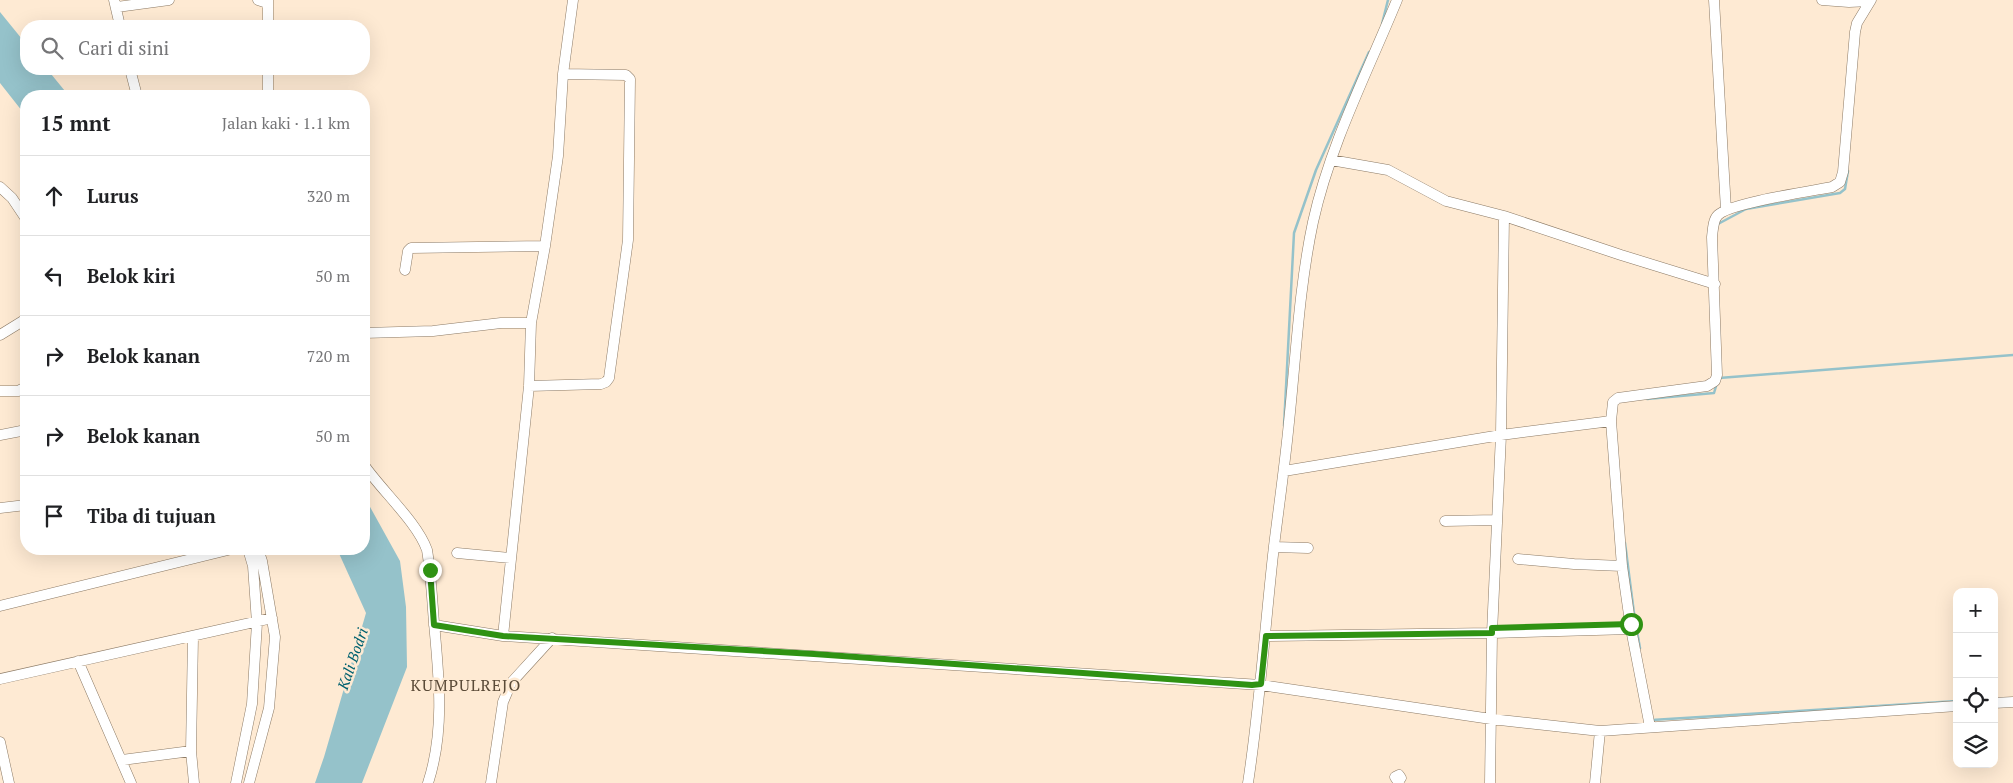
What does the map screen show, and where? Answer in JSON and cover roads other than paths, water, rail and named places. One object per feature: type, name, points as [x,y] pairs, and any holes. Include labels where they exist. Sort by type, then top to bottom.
[{"type":"street","points":[[119,20],[116,4],[169,0]]},
{"type":"street","points":[[503,636],[529,386],[531,323],[545,246],[558,156],[563,74],[573,0]]},
{"type":"street","points":[[1248,783],[1252,685],[1266,633],[1305,268],[1313,222],[1331,160],[1397,0]]},
{"type":"street","points":[[1714,0],[1726,210]]},
{"type":"street","points":[[1822,0],[1870,1]]},
{"type":"street","points":[[264,1],[267,20]]},
{"type":"street","points":[[1650,727],[1622,566],[1611,421],[1613,402],[1618,398],[1707,386],[1715,381],[1717,375],[1712,237],[1714,222],[1718,215],[1726,210],[1832,187],[1840,182],[1844,172],[1855,32],[1857,23],[1870,1]]},
{"type":"street","points":[[529,386],[602,384],[609,378],[628,240],[630,79],[626,75],[563,74]]},
{"type":"street","points":[[132,75],[135,90]]},
{"type":"street","points":[[268,75],[268,90]]},
{"type":"street","points":[[1331,160],[1388,170],[1446,201],[1504,216],[1714,284]]},
{"type":"street","points":[[0,187],[12,198],[20,210]]},
{"type":"street","points":[[0,203],[12,198]]},
{"type":"street","points":[[1490,783],[1492,631],[1501,435],[1504,216]]},
{"type":"street","points":[[405,270],[408,251],[411,248],[545,246]]},
{"type":"street","points":[[0,335],[20,323]]},
{"type":"street","points":[[370,333],[433,331],[501,323],[531,323]]},
{"type":"street","points":[[0,391],[20,390]]},
{"type":"street","points":[[1284,471],[1501,435],[1611,421]]},
{"type":"street","points":[[0,435],[20,431]]},
{"type":"street","points":[[370,472],[425,543],[430,570],[439,714],[436,750],[428,783]]},
{"type":"street","points":[[0,508],[20,506]]},
{"type":"street","points":[[1445,521],[1496,520]]},
{"type":"street","points":[[1274,547],[1308,548]]},
{"type":"street","points":[[457,554],[510,558]]},
{"type":"street","points":[[0,606],[208,555]]},
{"type":"street","points":[[236,783],[252,704],[258,623],[249,555]]},
{"type":"street","points":[[249,783],[268,708],[275,637],[260,555]]},
{"type":"street","points":[[1518,559],[1622,566]]},
{"type":"street","points":[[0,679],[258,623],[272,618]]},
{"type":"street","points":[[434,625],[503,636],[824,655],[1252,685],[1491,719],[1600,731],[1953,706]]},
{"type":"street","points":[[1266,633],[1492,631],[1631,626]]},
{"type":"street","points":[[193,636],[191,751],[194,783]]},
{"type":"street","points":[[491,783],[503,702],[508,690],[516,677],[552,638]]},
{"type":"street","points":[[78,662],[131,783]]},
{"type":"street","points":[[1998,703],[2013,702]]},
{"type":"street","points":[[1595,783],[1600,731]]},
{"type":"street","points":[[0,742],[9,783]]},
{"type":"street","points":[[122,760],[191,751]]},
{"type":"water","points":[[0,12],[20,37],[20,75],[52,75],[64,90],[20,90],[20,108],[0,83]]},
{"type":"water","name":"Kali Bodri","points":[[370,507],[400,561],[406,607],[407,667],[362,783],[315,783],[324,757],[366,613],[340,555],[370,555]]},
{"type":"waterway","points":[[1382,24],[1388,0]]},
{"type":"waterway","points":[[1284,426],[1294,233],[1316,170],[1369,52]]},
{"type":"waterway","points":[[1718,224],[1746,209],[1840,193],[1845,189],[1848,171]]},
{"type":"waterway","points":[[1719,378],[2013,355]]},
{"type":"waterway","points":[[1647,399],[1714,393],[1717,383]]},
{"type":"waterway","points":[[1625,543],[1635,621]]},
{"type":"waterway","points":[[1636,626],[1640,648]]},
{"type":"waterway","points":[[1652,720],[1953,701]]},
{"type":"district","name":"KUMPULREJO","points":[[466,685]]}]
